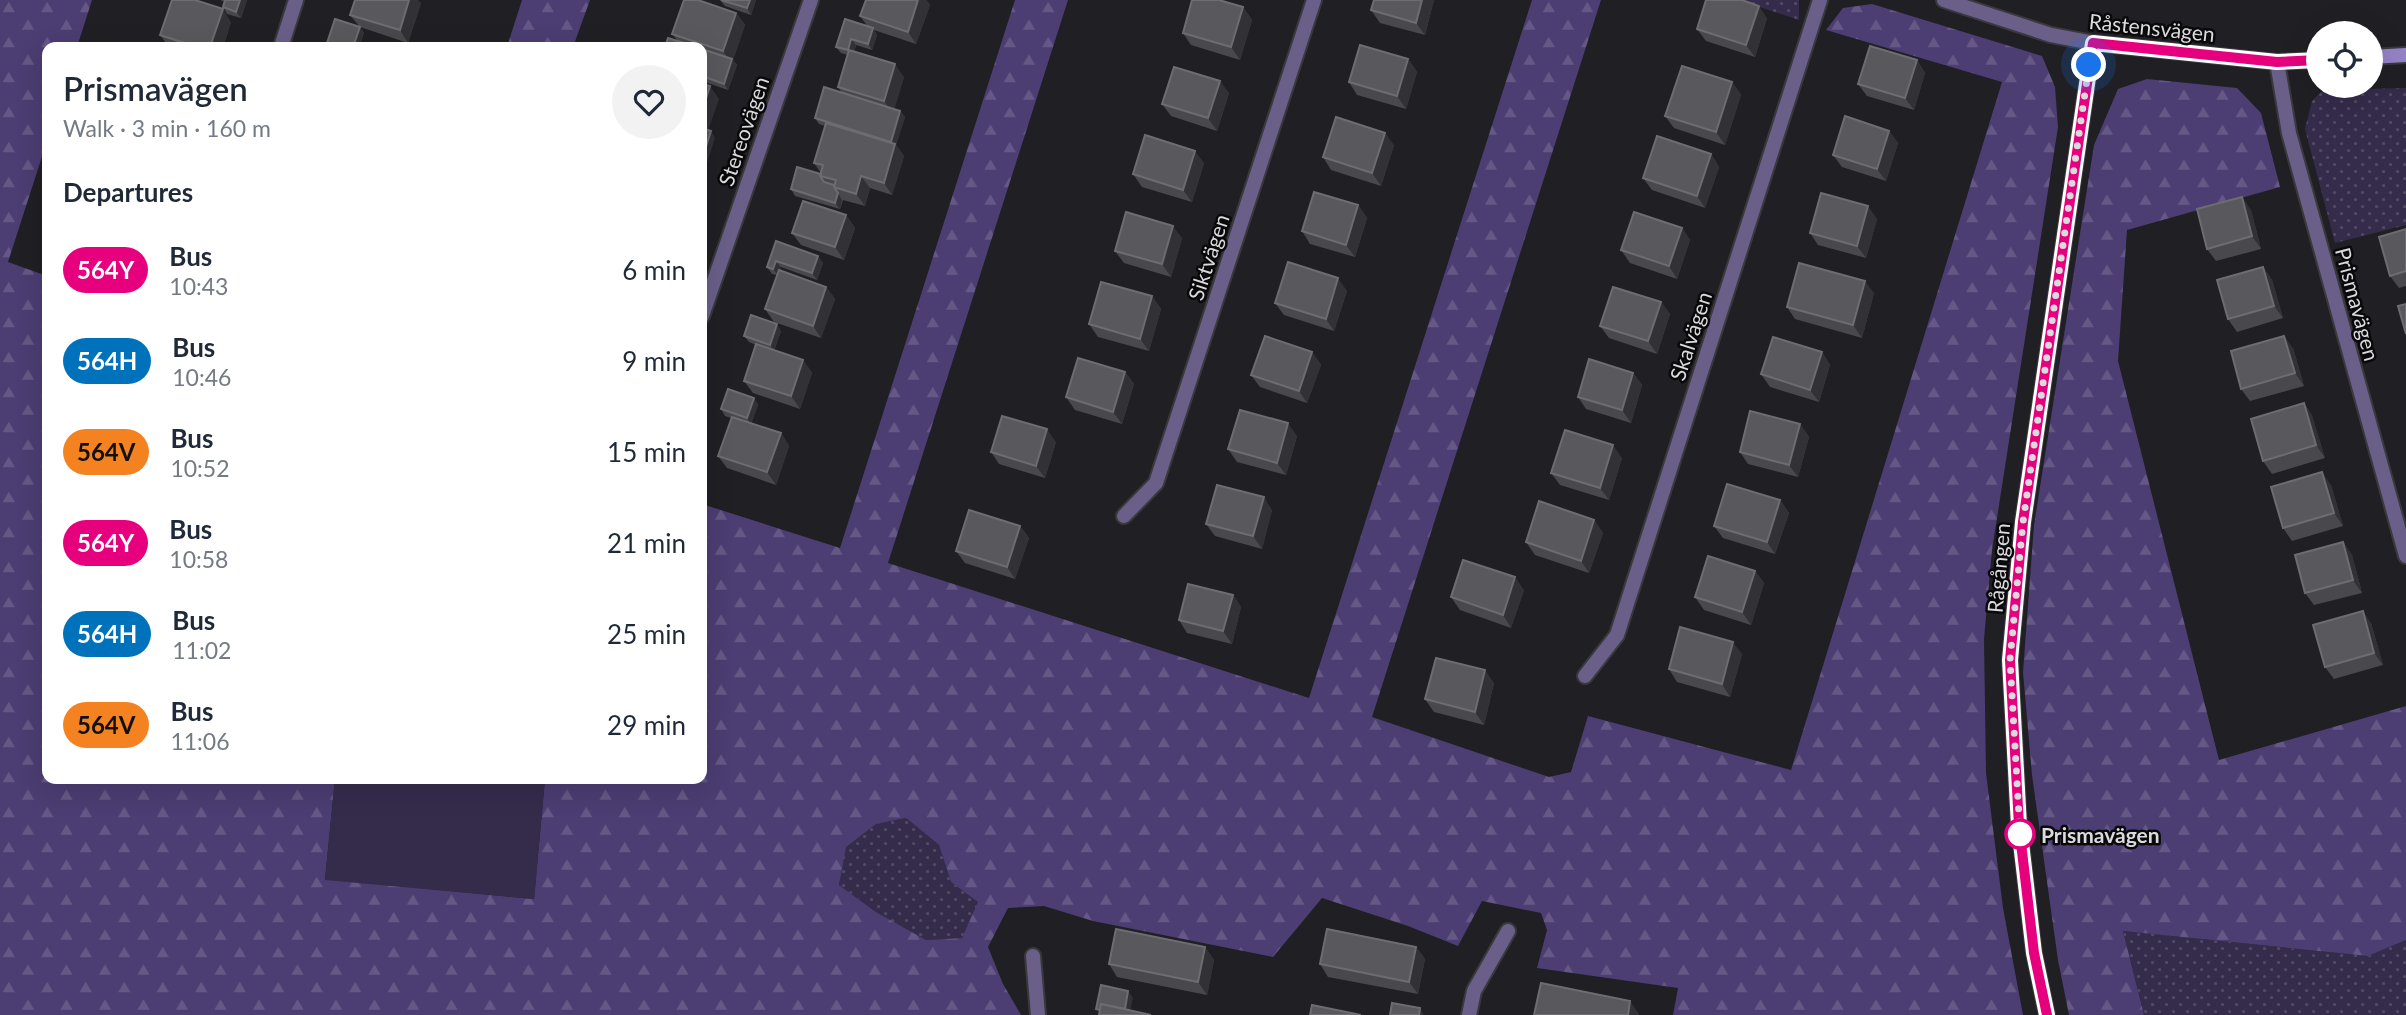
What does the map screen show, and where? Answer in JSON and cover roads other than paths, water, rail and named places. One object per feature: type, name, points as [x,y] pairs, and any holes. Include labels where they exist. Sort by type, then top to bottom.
[{"type":"street","points":[[283,42],[296,0]]},
{"type":"street","name":"Stereovägen","points":[[707,302],[811,0]]},
{"type":"street","name":"Siktvägen","points":[[1124,516],[1156,483],[1314,0]]},
{"type":"street","name":"Skalvägen","points":[[1584,676],[1616,635],[1820,0]]},
{"type":"street","name":"Råstensvägen","points":[[1944,0],[2051,35],[2093,43],[2277,62],[2306,61]]},
{"type":"street","name":"Rågången","points":[[2047,1015],[2034,953],[2019,826],[2010,660],[2023,522],[2093,43]]},
{"type":"street","points":[[2383,56],[2406,55]]},
{"type":"street","name":"Prismavägen","points":[[2277,62],[2289,134],[2406,556]]},
{"type":"street","points":[[1469,1015],[1474,991],[1507,931]]},
{"type":"street","points":[[1033,956],[1038,1015]]},
{"type":"place","name":"Prismavägen","points":[[2020,834]]}]
